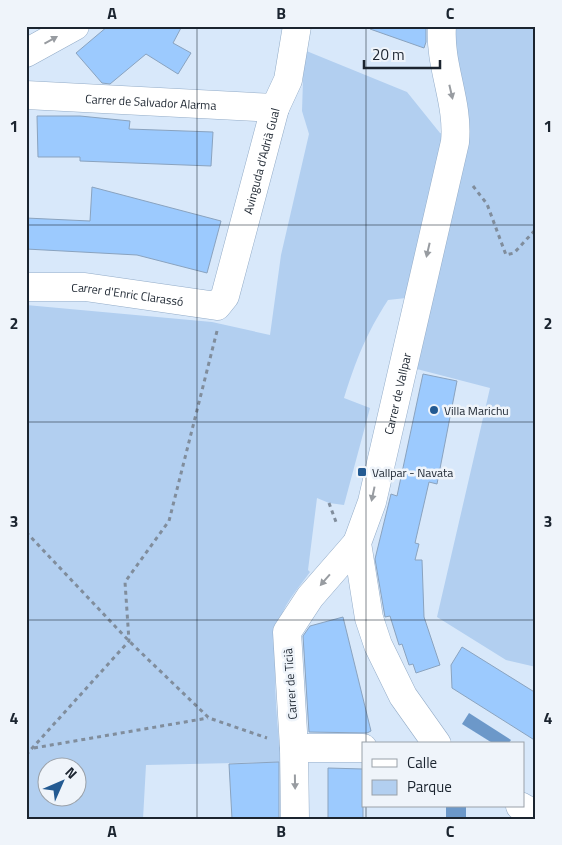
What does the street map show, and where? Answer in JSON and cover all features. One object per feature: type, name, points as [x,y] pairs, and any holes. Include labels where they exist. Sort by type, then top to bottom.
[{"type":"street","points":[[26,53],[75,26]]},
{"type":"street","name":"Avinguda d'Adrià Gual","points":[[226,296],[275,108],[288,80],[297,26]]},
{"type":"street","name":"Carrer de Vallpar","points":[[437,742],[404,696],[378,645],[366,601],[357,543],[372,502],[456,128],[454,105],[444,60],[442,26]]},
{"type":"street","name":"Carrer de Salvador Alarma","points":[[26,94],[275,108]]},
{"type":"street","name":"Carrer d'Enric Clarassó","points":[[26,287],[85,287],[217,306],[226,296]]},
{"type":"street","name":"Carrer de Ticià","points":[[295,819],[282,744],[287,632],[310,597],[357,543]]},
{"type":"street","points":[[282,744],[362,748]]},
{"type":"street","points":[[524,808],[536,815]]},
{"type":"path","points":[[439,203],[462,194],[474,186],[486,204],[506,255],[514,253],[536,229]]},
{"type":"path","points":[[26,755],[128,641],[125,582],[169,521],[218,325]]},
{"type":"path","points":[[26,532],[128,641],[209,718],[282,744]]},
{"type":"path","points":[[34,748],[209,718]]},
{"type":"green space","points":[[455,26],[536,26],[536,667],[506,660],[437,617],[490,388],[413,368]]},
{"type":"green space","points":[[304,50],[407,92],[440,133],[449,135],[406,298],[388,300],[380,312],[362,348],[344,398],[370,408],[344,505],[329,503],[317,498],[308,570],[310,572],[290,599],[281,617],[275,671],[281,762],[146,765],[143,819],[26,819],[26,305],[212,322],[270,335],[281,255],[309,134],[302,111]]},
{"type":"shaded area","points":[[469,713],[511,740],[510,742],[491,742],[462,724]]},
{"type":"shaded area","points":[[446,808],[466,808],[466,819],[446,819]]},
{"type":"building","points":[[108,26],[182,26],[173,43],[191,53],[178,74],[146,54],[110,84],[102,83],[76,53]]},
{"type":"building","points":[[370,26],[426,26],[424,48],[370,29]]},
{"type":"building","points":[[37,116],[80,116],[130,121],[129,129],[213,132],[211,166],[80,161],[80,157],[38,157]]},
{"type":"building","points":[[92,187],[221,221],[207,273],[137,255],[26,249],[26,218],[90,221]]},
{"type":"building","points":[[423,374],[457,381],[437,484],[429,482],[415,543],[419,544],[415,560],[422,560],[424,617],[440,665],[416,673],[413,664],[409,665],[402,644],[399,645],[390,616],[385,617],[375,559],[391,494],[397,496]]},
{"type":"building","points":[[343,617],[371,731],[367,733],[309,732],[303,636],[310,626]]},
{"type":"building","points":[[462,647],[536,693],[536,741],[452,688],[451,665]]},
{"type":"building","points":[[279,762],[279,819],[232,819],[229,764]]},
{"type":"building","points":[[328,768],[362,769],[363,819],[328,819]]},
{"type":"place","name":"Villa Marichu","points":[[434,410]]},
{"type":"place","name":"Vallpar - Navata","points":[[362,472]]}]
